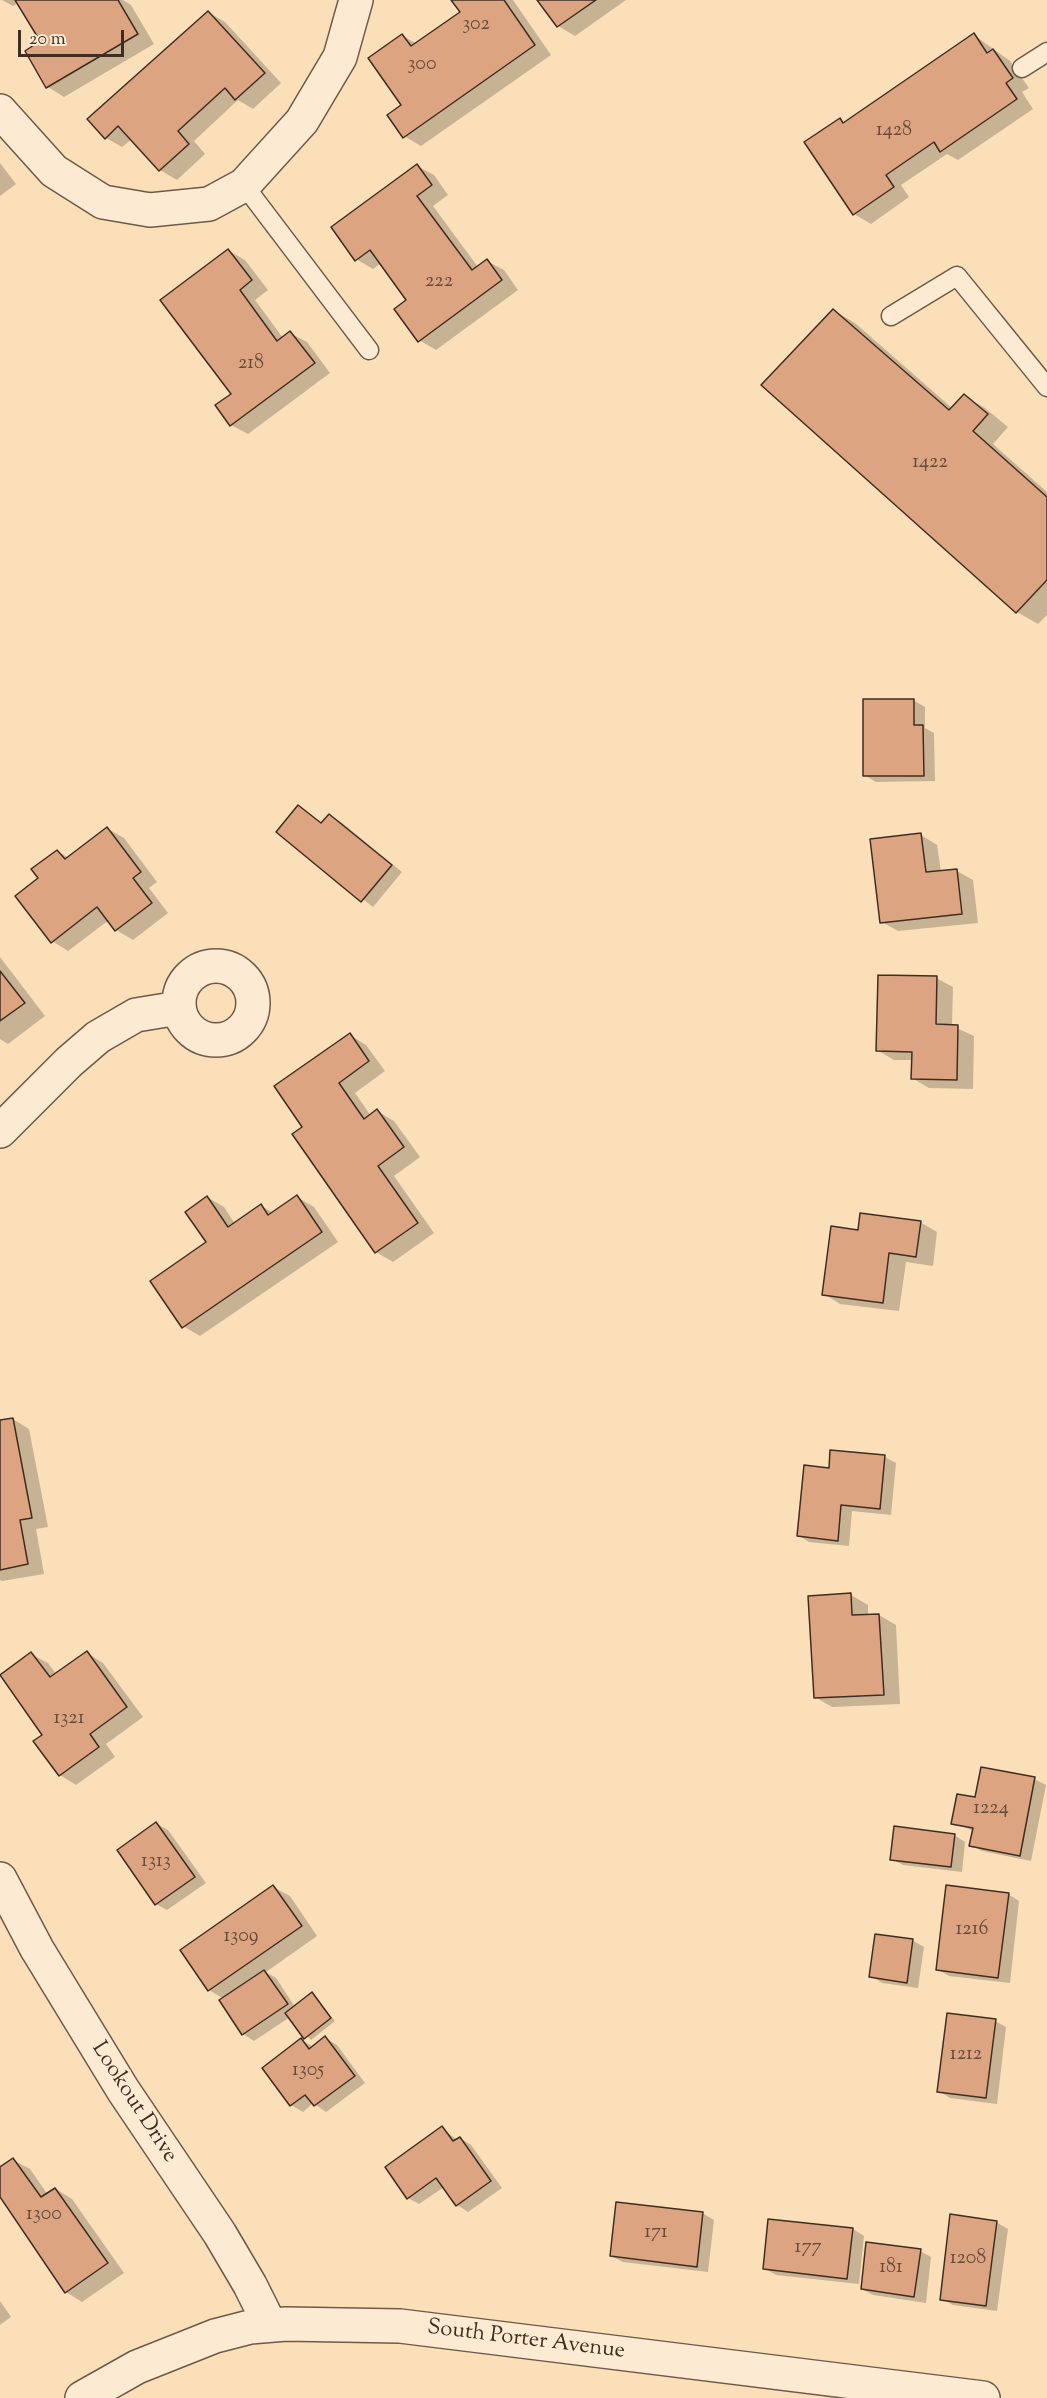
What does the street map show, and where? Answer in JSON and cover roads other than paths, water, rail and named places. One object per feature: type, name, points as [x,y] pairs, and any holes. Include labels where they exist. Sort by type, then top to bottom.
[{"type":"street","points":[[0,111],[54,171],[103,202],[150,210],[209,204],[244,184],[302,121],[340,57],[356,0]]},
{"type":"street","points":[[0,1131],[69,1062],[98,1037],[136,1015],[179,1008]]},
{"type":"street","name":"Lookout Drive","points":[[0,1879],[38,1949],[123,2090],[220,2234],[270,2325]]},
{"type":"street","name":"South Porter Avenue","points":[[82,2398],[137,2367],[215,2336],[270,2325],[400,2326],[982,2398]]},
{"type":"lane","points":[[1022,68],[1047,52]]},
{"type":"lane","points":[[244,184],[369,351]]},
{"type":"lane","points":[[891,316],[957,276],[1047,387]]}]
